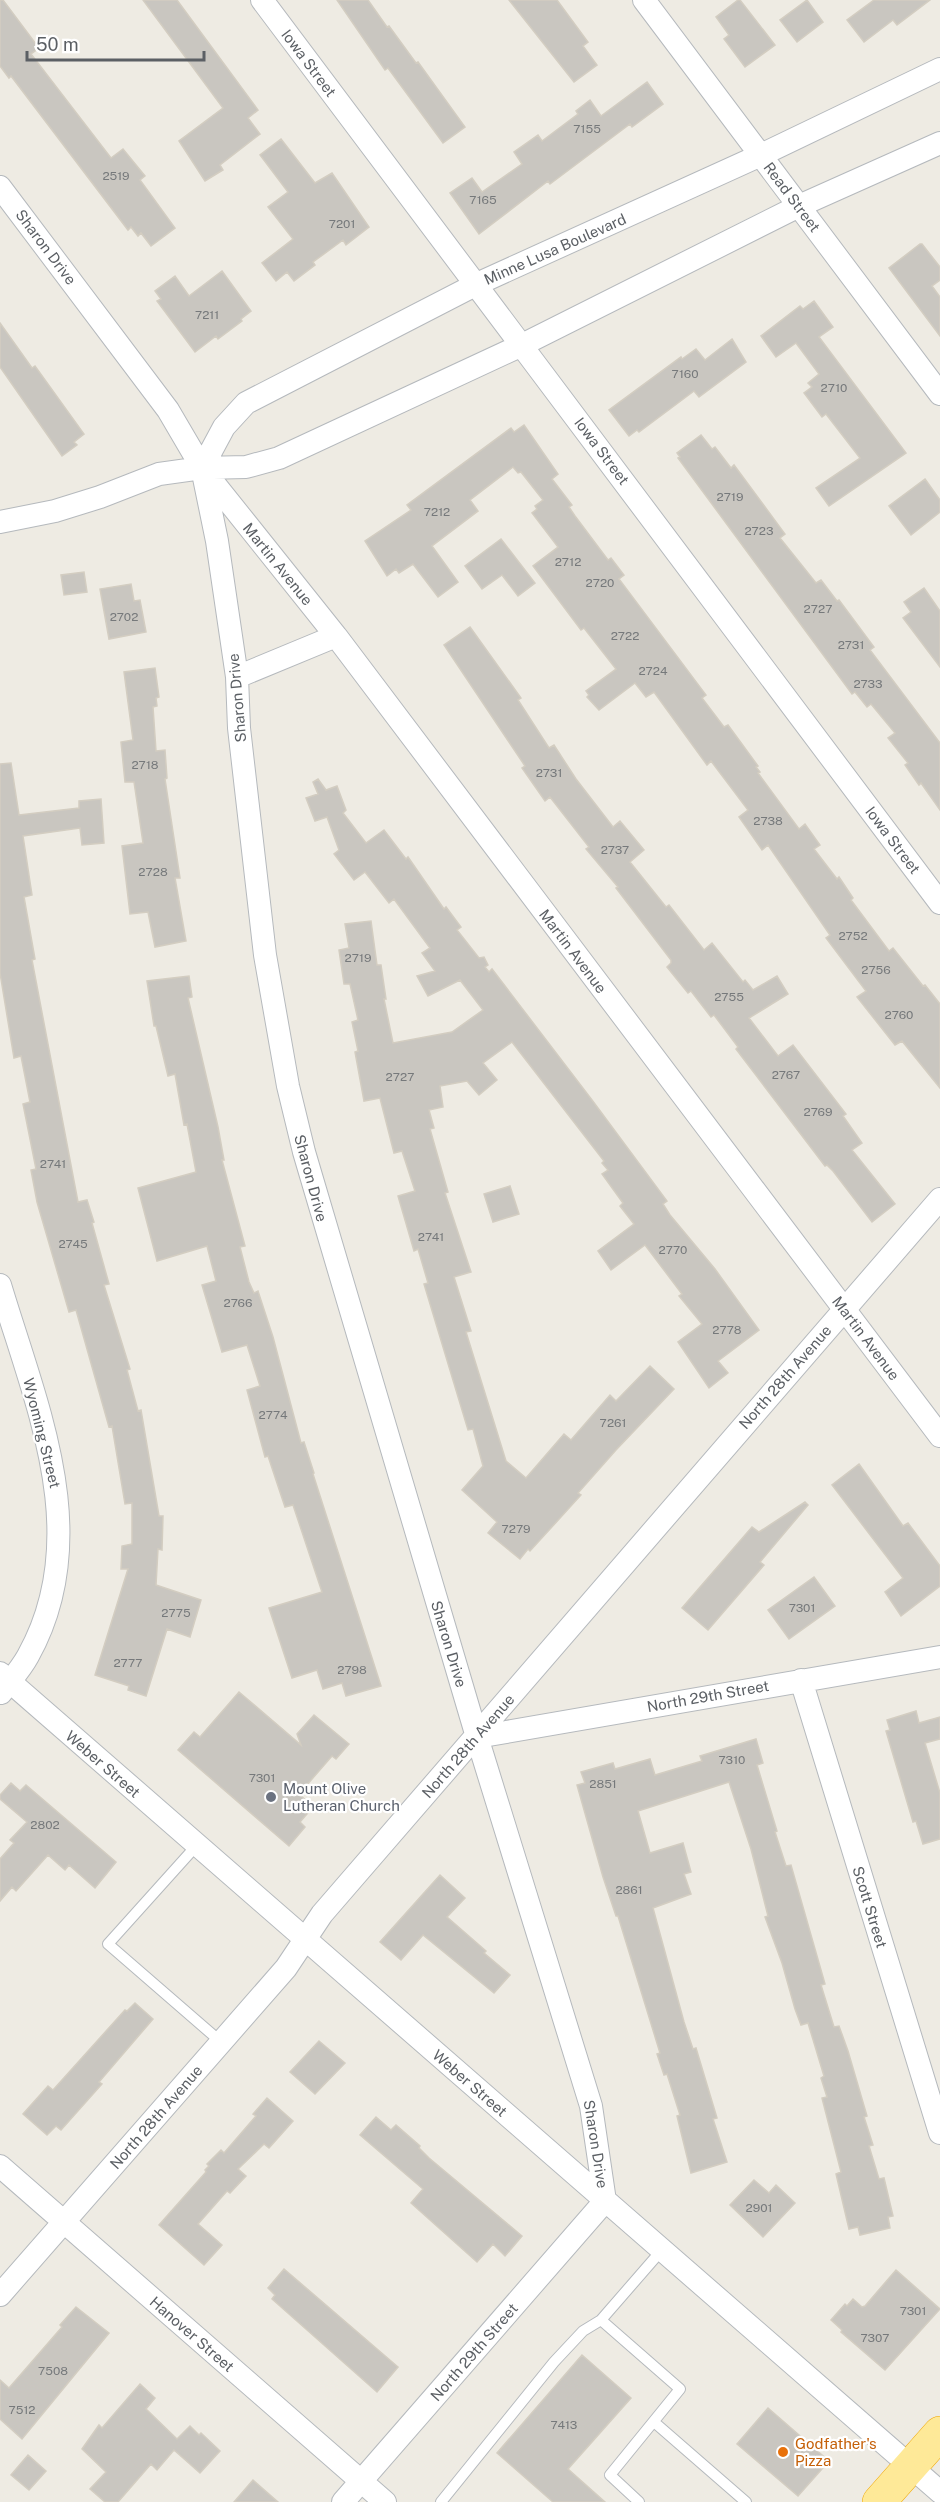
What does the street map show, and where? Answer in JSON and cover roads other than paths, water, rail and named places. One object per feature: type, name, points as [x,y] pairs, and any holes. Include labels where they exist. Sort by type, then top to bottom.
[{"type":"highway","points":[[879,2502],[940,2433]]},
{"type":"street","name":"Iowa Street","points":[[262,0],[940,903]]},
{"type":"street","name":"Read Street","points":[[644,0],[940,394]]},
{"type":"street","name":"Minne Lusa Boulevard","points":[[202,468],[224,427],[246,404],[477,284],[761,155],[940,69]]},
{"type":"street","points":[[0,522],[55,511],[100,497],[159,474],[202,468],[246,467],[279,458],[522,345],[799,206],[940,143]]},
{"type":"street","name":"Sharon Drive","points":[[0,187],[168,410],[202,468],[218,541],[237,677],[239,728],[265,955],[288,1086],[324,1226],[477,1737],[591,2106],[604,2201]]},
{"type":"street","name":"Martin Avenue","points":[[202,468],[336,636],[940,1436]]},
{"type":"street","points":[[237,677],[336,636]]},
{"type":"street","name":"North 28th Avenue","points":[[0,2295],[286,1968],[322,1914],[940,1199]]},
{"type":"street","name":"Wyoming Street","points":[[0,1286],[48,1444],[56,1482],[60,1532],[53,1590],[45,1617],[28,1657],[3,1683]]},
{"type":"street","name":"North 29th Street","points":[[477,1737],[940,1657]]},
{"type":"street","name":"Scott Street","points":[[801,1680],[940,2133]]},
{"type":"street","name":"Weber Street","points":[[3,1683],[197,1845],[940,2492]]},
{"type":"street","name":"Hanover Street","points":[[0,2166],[385,2502]]},
{"type":"street","name":"North 29th Street","points":[[343,2502],[604,2201]]},
{"type":"lane","points":[[197,1845],[108,1944],[221,2042]]},
{"type":"lane","points":[[441,2502],[554,2362],[583,2331],[601,2320],[662,2251]]},
{"type":"lane","points":[[601,2320],[680,2389],[610,2475],[639,2502]]},
{"type":"lane","points":[[654,2422],[746,2502]]},
{"type":"place","name":"Mount Olive Lutheran Church","points":[[271,1797]]},
{"type":"place","name":"Godfather's Pizza","points":[[783,2452]]}]
